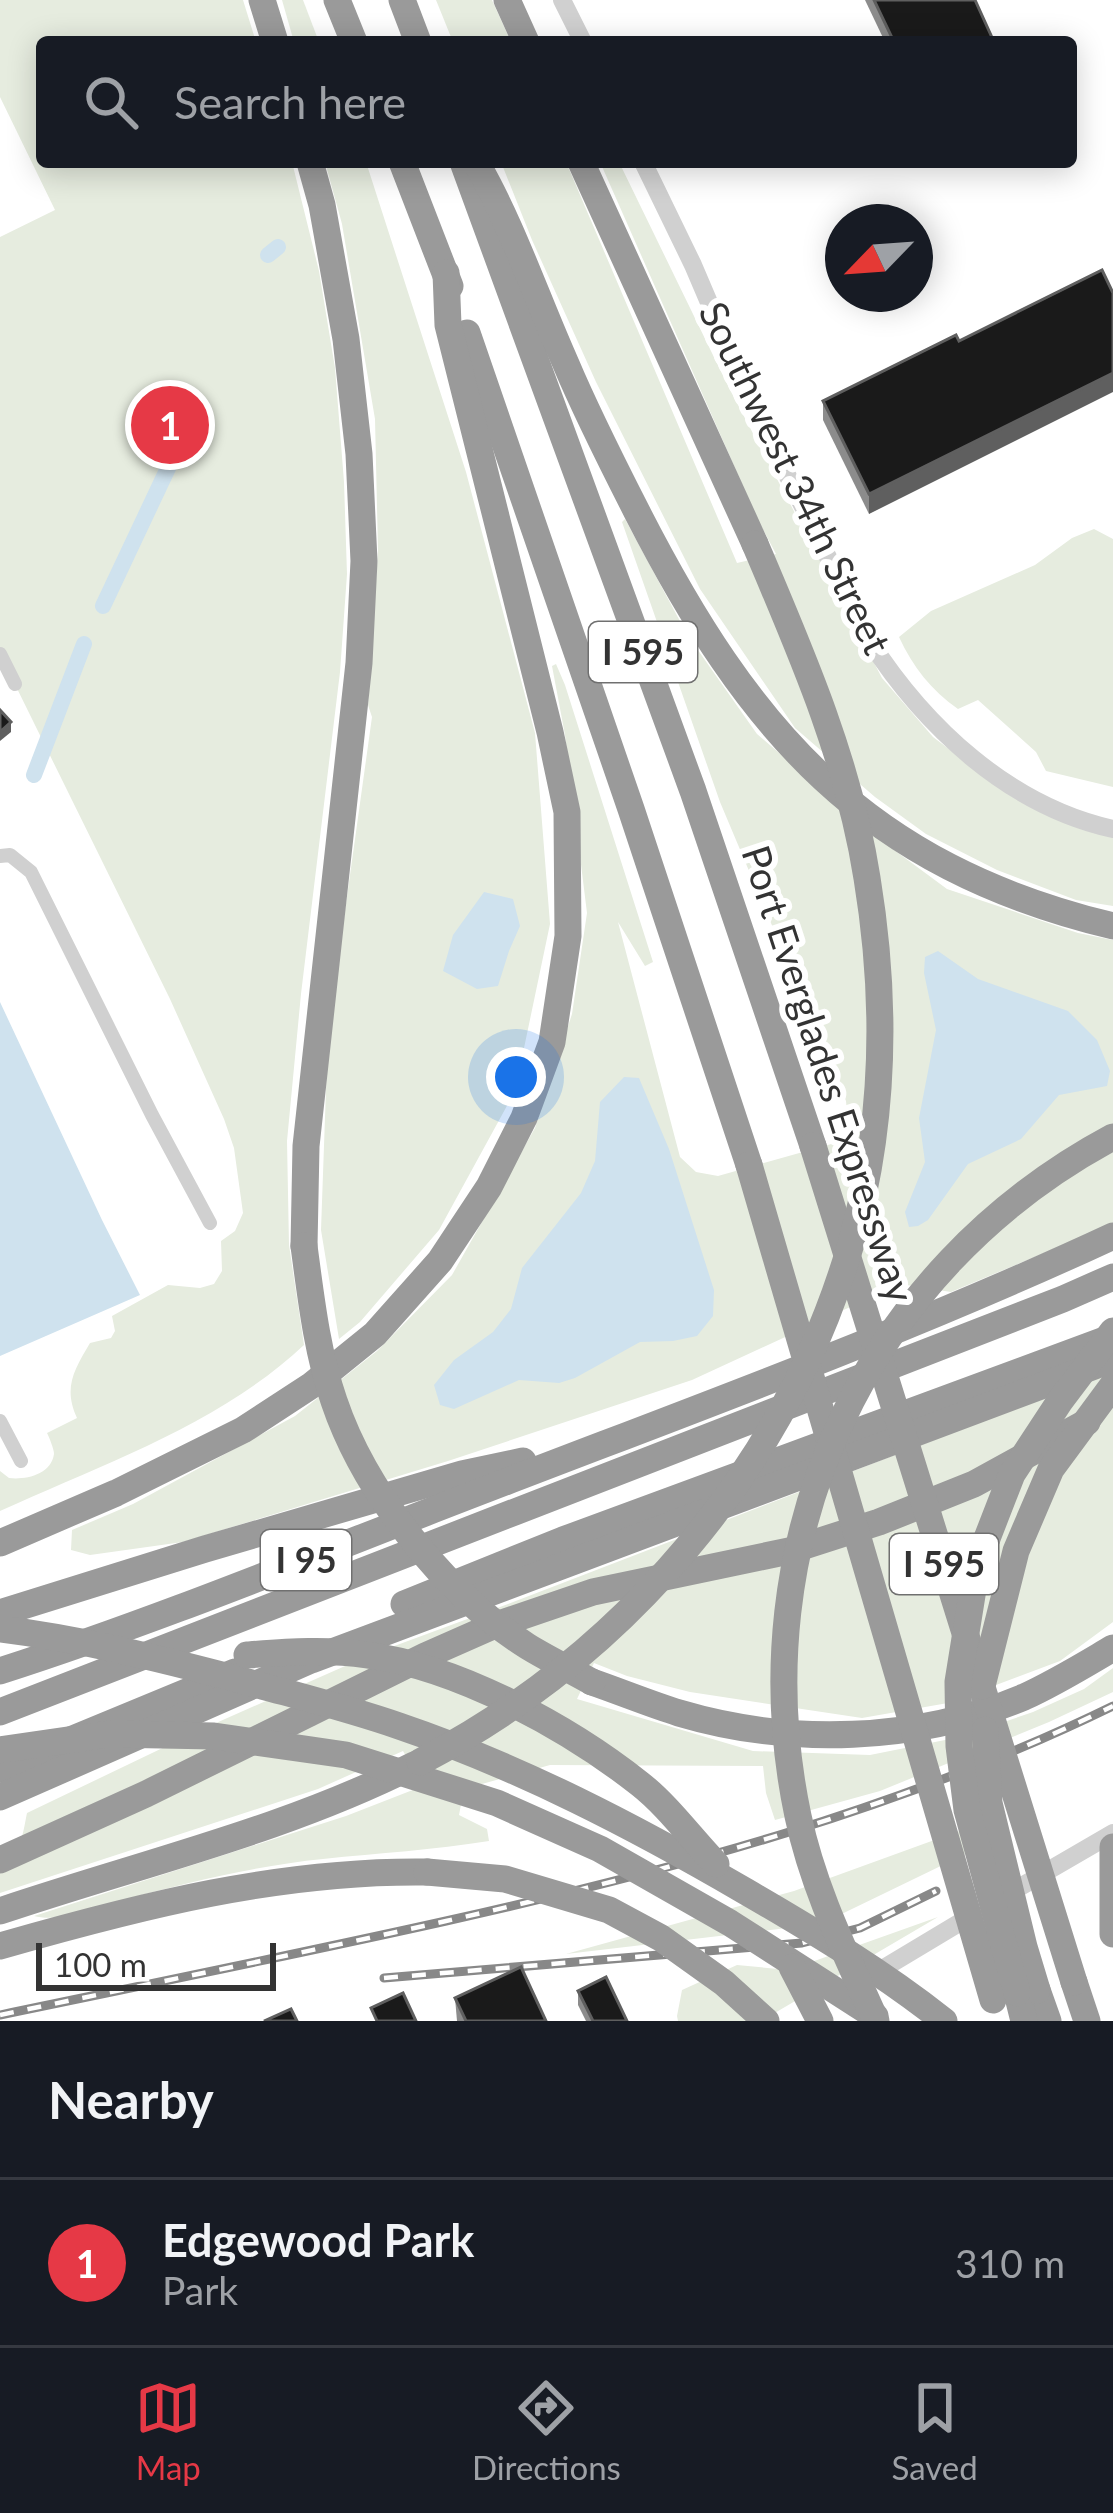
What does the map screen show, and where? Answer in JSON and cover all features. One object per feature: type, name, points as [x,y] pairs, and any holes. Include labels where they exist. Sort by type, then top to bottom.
[{"type":"highway","points":[[262,0],[273,36]]},
{"type":"highway","points":[[337,0],[352,36]]},
{"type":"highway","points":[[402,0],[416,36]]},
{"type":"highway","points":[[507,0],[523,36]]},
{"type":"highway","points":[[312,168],[346,339],[359,454],[364,561],[359,663],[306,1145],[304,1246],[317,1338],[334,1403],[359,1457],[425,1554],[478,1609],[526,1646],[592,1682],[683,1714],[776,1731],[882,1733],[995,1708],[1113,1648]]},
{"type":"highway","name":"I 595","points":[[404,168],[446,273],[632,809],[1012,2001]]},
{"type":"highway","name":"Port Everglades Expressway","points":[[465,168],[693,791],[813,1146],[1087,2021]]},
{"type":"highway","points":[[480,168],[502,206],[584,405],[659,555],[709,641],[772,726],[845,799],[935,860],[1021,898],[1113,926]]},
{"type":"highway","points":[[0,1911],[292,1817],[420,1762],[506,1713],[635,1605],[697,1537],[788,1398],[832,1301],[851,1244],[879,1076],[879,986],[871,905],[853,812],[793,634],[584,168]]},
{"type":"highway","points":[[0,1544],[244,1430],[301,1393],[375,1334],[440,1261],[490,1187],[524,1118],[552,1042],[568,936],[567,812],[448,325],[446,273]]},
{"type":"highway","points":[[880,2021],[817,1885],[790,1774],[784,1705],[786,1626],[808,1509],[841,1423],[866,1374],[919,1294],[1011,1204],[1113,1137]]},
{"type":"highway","name":"I 95","points":[[0,1671],[166,1615],[609,1442],[951,1308],[1113,1236]]},
{"type":"highway","points":[[0,1712],[1113,1277]]},
{"type":"highway","points":[[1024,2021],[1012,2001],[967,1810],[958,1682],[977,1564],[1012,1474],[1071,1385],[1113,1334]]},
{"type":"highway","points":[[0,1769],[563,1540],[1113,1334]]},
{"type":"highway","name":"I 95","points":[[0,1797],[311,1660],[1113,1359]]},
{"type":"highway","points":[[1012,2001],[1024,1947],[988,1803],[982,1684],[1016,1551],[1051,1469],[1113,1384]]},
{"type":"highway","points":[[0,1861],[493,1626],[593,1592],[789,1551],[879,1522],[974,1484],[1113,1408]]},
{"type":"highway","points":[[0,1613],[461,1474],[609,1442]]},
{"type":"highway","points":[[0,1629],[58,1636],[326,1702],[495,1764],[668,1846],[798,1922],[944,2021]]},
{"type":"highway","points":[[0,1751],[248,1655],[312,1650],[370,1655],[452,1674],[549,1723],[642,1785],[723,1872],[788,1960],[820,2021]]},
{"type":"highway","points":[[0,1751],[109,1734],[214,1736],[346,1755],[497,1804],[600,1849],[730,1923],[880,2021]]},
{"type":"highway","points":[[1108,1841],[1113,1934]]},
{"type":"highway","points":[[0,1946],[236,1888],[322,1875],[427,1872],[505,1880],[609,1910],[661,1938],[724,1983],[766,2021]]},
{"type":"highway","points":[[1012,2001],[1048,2021]]},
{"type":"street","points":[[562,0],[580,36]]},
{"type":"street","name":"Southwest 34th Street","points":[[646,168],[763,427],[858,619],[890,673],[928,718],[995,775],[1058,810],[1113,829]]},
{"type":"street","points":[[0,653],[15,684]]},
{"type":"street","points":[[5,855],[31,872],[210,1222]]},
{"type":"street","points":[[0,1420],[21,1461]]},
{"type":"street","points":[[793,2021],[1108,1841],[1113,1874]]},
{"type":"shaded area","points":[[0,0],[243,0],[254,36],[36,36],[36,168],[293,168],[319,271],[335,368],[347,574],[287,1141],[289,1245],[304,1345],[236,1398],[198,1420],[0,1511],[0,1471],[15,1478],[43,1471],[54,1454],[47,1433],[77,1418],[71,1397],[75,1371],[90,1343],[111,1338],[115,1331],[112,1316],[168,1285],[200,1288],[214,1284],[222,1271],[221,1241],[235,1231],[243,1213],[234,1148],[224,1119],[0,654],[0,237],[55,210],[0,97]]},
{"type":"shaded area","points":[[282,0],[303,0],[317,36],[292,36]]},
{"type":"shaded area","points":[[436,0],[492,0],[508,36],[451,36]]},
{"type":"shaded area","points":[[327,168],[368,168],[466,472],[535,733],[550,924],[515,1091],[439,1230],[360,1322],[339,1339],[321,1230],[328,1033],[372,717],[368,705],[378,551],[375,419],[342,224]]},
{"type":"shaded area","points":[[503,168],[569,168],[737,563],[776,554],[603,168],[622,168],[729,388],[882,678],[933,737],[1011,796],[1113,836],[1113,906],[1076,900],[997,870],[926,834],[795,728],[700,589],[596,382]]},
{"type":"shaded area","points":[[625,519],[688,636],[757,734],[882,841],[947,889],[1113,940],[1113,1224],[951,1292],[900,1284],[692,1380],[448,1461],[183,1542],[90,1555],[71,1550],[72,1530],[133,1504],[295,1416],[377,1351],[452,1275],[535,1128],[572,1014],[587,913],[552,666],[556,664],[565,685],[653,962],[645,966],[618,922],[680,1157],[696,1172],[718,1176],[842,1141],[848,1122],[846,1101],[720,802],[622,522]]},
{"type":"shaded area","points":[[1094,529],[1113,539],[1113,787],[1046,771],[1036,752],[978,700],[958,709],[939,694],[899,637],[931,611],[1035,565],[1072,538]]},
{"type":"shaded area","points":[[1113,1371],[1113,1622],[1060,1661],[948,1703],[862,1718],[690,1692],[594,1663],[577,1699],[753,1751],[870,1755],[960,1737],[1033,1712],[1084,1689],[1113,1668],[1113,1692],[880,1791],[775,1820],[763,1766],[550,1765],[464,1789],[459,1815],[487,1829],[489,1841],[274,1866],[67,1916],[34,1916],[346,1816],[423,1786],[403,1751],[318,1789],[0,1893],[0,1860],[17,1846],[27,1813],[198,1731],[370,1655]]},
{"type":"shaded area","points":[[1006,1814],[980,1847],[821,1924],[566,1954],[794,1891]]},
{"type":"shaded area","points":[[938,1917],[761,2021],[678,2021],[682,1990],[737,1965],[789,1970]]},
{"type":"water","points":[[484,892],[513,899],[520,926],[498,986],[477,989],[443,971],[453,935]]},
{"type":"water","points":[[938,951],[978,979],[1068,1011],[1097,1040],[1110,1071],[1107,1086],[1059,1095],[1021,1139],[968,1164],[928,1220],[909,1227],[905,1212],[925,1162],[919,1118],[936,1030],[925,957]]},
{"type":"water","points":[[0,1002],[140,1295],[0,1356]]},
{"type":"water","points":[[624,1077],[639,1078],[669,1149],[714,1290],[713,1316],[697,1336],[640,1342],[575,1378],[559,1383],[519,1380],[454,1409],[440,1405],[434,1385],[454,1360],[493,1332],[511,1309],[522,1268],[581,1193],[595,1161],[600,1102]]},
{"type":"building","points":[[874,0],[975,0],[991,36],[891,36]]},
{"type":"building","points":[[1102,270],[1113,293],[1113,373],[869,494],[823,401]]},
{"type":"building","points":[[0,710],[11,722],[0,732]]},
{"type":"building","points":[[521,1967],[546,2021],[466,2021],[455,1998]]},
{"type":"building","points":[[606,1977],[627,2021],[593,2021],[578,1991]]},
{"type":"building","points":[[403,1993],[416,2021],[377,2021],[371,2008]]},
{"type":"building","points":[[291,2009],[297,2021],[264,2021]]},
{"type":"waterway","points":[[268,255],[278,247]]},
{"type":"waterway","points":[[103,606],[177,449]]},
{"type":"waterway","points":[[34,775],[84,644]]},
{"type":"railway","points":[[0,2015],[446,1921],[702,1858],[952,1776],[1113,1706]]},
{"type":"railway","points":[[384,1978],[802,1943],[860,1928],[936,1891]]},
{"type":"place","name":"Edgewood Park","points":[[170,425]]}]
